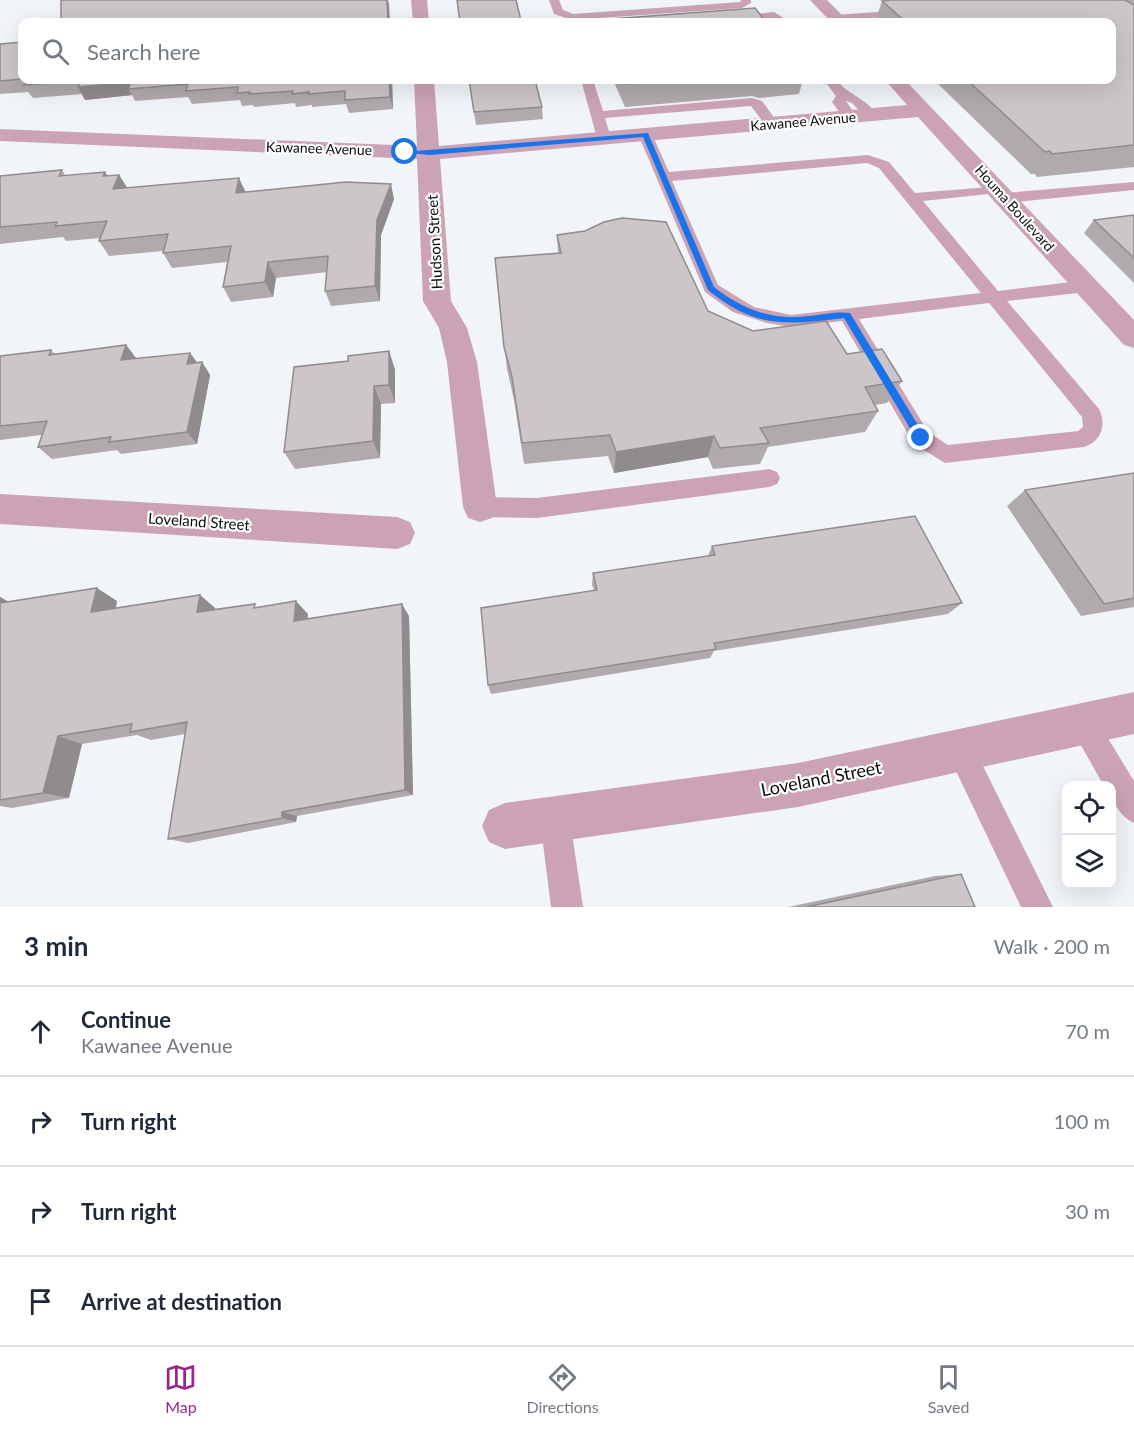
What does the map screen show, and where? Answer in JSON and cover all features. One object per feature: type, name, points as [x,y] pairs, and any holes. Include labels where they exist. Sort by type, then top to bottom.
[{"type":"street","points":[[419,0],[421,18]]},
{"type":"street","points":[[818,0],[836,18]]},
{"type":"street","name":"Hudson Street","points":[[424,84],[437,301],[453,328],[462,362],[480,507]]},
{"type":"street","name":"Houma Boulevard","points":[[899,84],[1087,286],[1129,326]]},
{"type":"street","name":"Kawanee Avenue","points":[[0,135],[429,153],[771,123],[855,109],[924,110]]},
{"type":"street","name":"Loveland Street","points":[[0,508],[397,533]]},
{"type":"street","name":"Loveland Street","points":[[505,826],[798,785],[1134,713]]},
{"type":"lane","points":[[554,0],[558,12],[572,17],[742,5],[746,3],[746,0]]},
{"type":"lane","points":[[859,18],[923,12]]},
{"type":"lane","points":[[746,18],[774,15],[778,18]]},
{"type":"lane","points":[[588,84],[604,138]]},
{"type":"lane","points":[[833,84],[855,109]]},
{"type":"lane","points":[[597,115],[752,102],[757,104],[771,123]]},
{"type":"lane","points":[[647,111],[664,177],[711,288],[728,302],[755,316],[791,321],[1087,286]]},
{"type":"lane","points":[[664,177],[868,159],[884,165],[1092,415],[1093,429],[1083,439],[945,454],[921,438],[847,315]]},
{"type":"lane","points":[[911,198],[1134,186]]},
{"type":"lane","points":[[480,507],[537,508],[769,478]]},
{"type":"lane","points":[[1083,724],[1134,808]]},
{"type":"lane","points":[[960,750],[1037,907]]},
{"type":"lane","points":[[555,819],[567,907]]},
{"type":"building","points":[[61,0],[387,0],[388,18],[61,18]]},
{"type":"building","points":[[457,0],[516,0],[520,16],[520,18],[459,18]]},
{"type":"building","points":[[1125,0],[1134,5],[1134,145],[1052,154],[1050,151],[1045,152],[971,84],[1116,84],[1116,18],[901,18],[882,1]]},
{"type":"building","points":[[755,8],[763,18],[624,18]]},
{"type":"building","points":[[18,42],[18,79],[0,81],[0,44]]},
{"type":"building","points":[[80,84],[110,84],[78,87]]},
{"type":"building","points":[[130,84],[188,84],[128,89]]},
{"type":"building","points":[[188,84],[389,84],[390,97],[345,100],[345,91],[308,94],[309,92],[292,94],[293,91],[249,94],[250,92],[237,93],[238,87],[186,91]]},
{"type":"building","points":[[470,84],[536,84],[542,107],[474,112]]},
{"type":"building","points":[[62,170],[59,176],[105,172],[103,176],[119,175],[113,189],[239,178],[236,193],[346,182],[391,184],[377,220],[375,286],[325,291],[328,256],[268,262],[265,282],[223,287],[231,246],[163,253],[168,234],[99,241],[107,221],[55,226],[57,222],[0,227],[0,176]]},
{"type":"building","points":[[1134,215],[1134,258],[1094,220]]},
{"type":"building","points":[[622,218],[666,222],[708,311],[753,331],[826,321],[847,354],[882,349],[902,381],[865,387],[878,411],[760,428],[769,443],[720,448],[714,436],[616,452],[610,435],[522,443],[512,377],[504,347],[495,258],[561,253],[557,235],[585,231],[604,222]]},
{"type":"building","points":[[126,345],[121,360],[190,353],[187,364],[202,362],[187,432],[109,442],[111,437],[38,447],[47,421],[0,426],[0,356],[51,350],[49,355]]},
{"type":"building","points":[[389,351],[389,385],[374,386],[373,441],[284,452],[294,367],[348,361],[348,356]]},
{"type":"building","points":[[1134,473],[1134,598],[1104,604],[1025,490]]},
{"type":"building","points":[[915,516],[962,603],[714,643],[716,649],[488,685],[481,608],[597,590],[593,573],[715,555],[712,546]]},
{"type":"building","points":[[97,588],[91,612],[200,595],[197,612],[255,604],[254,608],[296,601],[294,621],[402,604],[405,790],[282,812],[282,818],[168,839],[187,722],[130,732],[132,724],[58,736],[43,793],[0,800],[0,603]]},
{"type":"building","points":[[961,874],[975,907],[806,907]]},
{"type":"route","points":[[405,152],[429,153],[645,135],[711,288],[728,302],[755,316],[791,321],[847,315],[921,438]]}]
